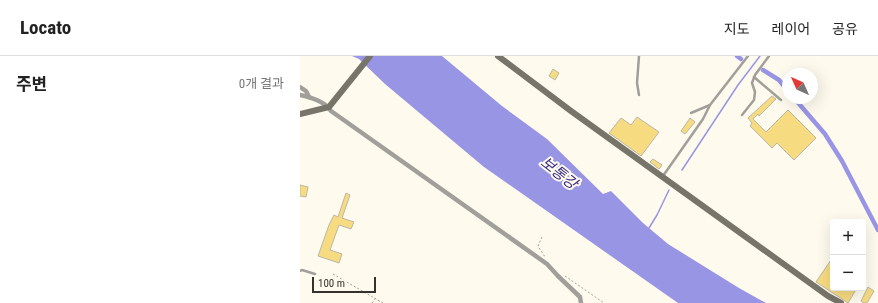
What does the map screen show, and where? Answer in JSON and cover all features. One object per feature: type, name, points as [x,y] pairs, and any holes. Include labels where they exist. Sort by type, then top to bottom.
[{"type":"main road","points":[[300,114],[329,107],[370,56]]},
{"type":"main road","points":[[498,56],[662,177],[828,296],[841,303]]},
{"type":"street","points":[[300,87],[306,91],[309,97]]},
{"type":"street","points":[[300,95],[309,97],[329,107],[336,115],[547,264],[580,297],[580,303]]},
{"type":"lane","points":[[639,56],[637,83],[639,95]]},
{"type":"lane","points":[[662,177],[703,119],[710,105],[748,56]]},
{"type":"lane","points":[[742,115],[754,100],[755,92],[752,83],[754,77],[758,69],[769,56]]},
{"type":"lane","points":[[754,77],[781,100]]},
{"type":"lane","points":[[691,113],[710,105]]},
{"type":"lane","points":[[300,271],[302,270],[315,274]]},
{"type":"path","points":[[542,237],[538,246],[547,259]]},
{"type":"path","points":[[333,274],[383,303]]},
{"type":"path","points":[[563,275],[604,303]]},
{"type":"path","points":[[372,303],[375,299]]},
{"type":"water","name":"보통강","points":[[352,56],[442,56],[502,106],[547,139],[603,194],[611,191],[643,223],[668,244],[766,303],[678,303],[484,167],[385,84],[359,59]]},
{"type":"building","points":[[553,69],[559,73],[555,80],[549,76]]},
{"type":"building","points":[[772,96],[776,99],[759,116],[758,114],[753,119],[766,132],[788,110],[816,138],[794,160],[777,143],[772,148],[750,126],[752,123],[748,118]]},
{"type":"building","points":[[637,117],[659,132],[641,156],[609,133],[621,118],[631,125]]},
{"type":"building","points":[[690,118],[695,122],[685,134],[681,131]]},
{"type":"building","points":[[653,159],[662,165],[659,169],[650,162]]},
{"type":"building","points":[[300,185],[308,187],[306,197],[300,196]]},
{"type":"building","points":[[346,193],[350,195],[342,218],[354,222],[351,229],[339,225],[330,250],[342,254],[339,263],[318,256],[329,225],[334,215],[338,217]]},
{"type":"building","points":[[830,261],[830,291],[855,291],[848,303],[816,282]]},
{"type":"building","points":[[868,287],[874,291],[867,303],[864,303],[861,301]]},
{"type":"waterway","points":[[737,56],[741,59]]},
{"type":"waterway","points":[[682,170],[738,85],[760,56]]},
{"type":"waterway","points":[[763,70],[779,80],[782,84]]},
{"type":"waterway","points":[[799,104],[825,134],[842,161],[878,230]]},
{"type":"waterway","points":[[649,228],[669,190]]}]
